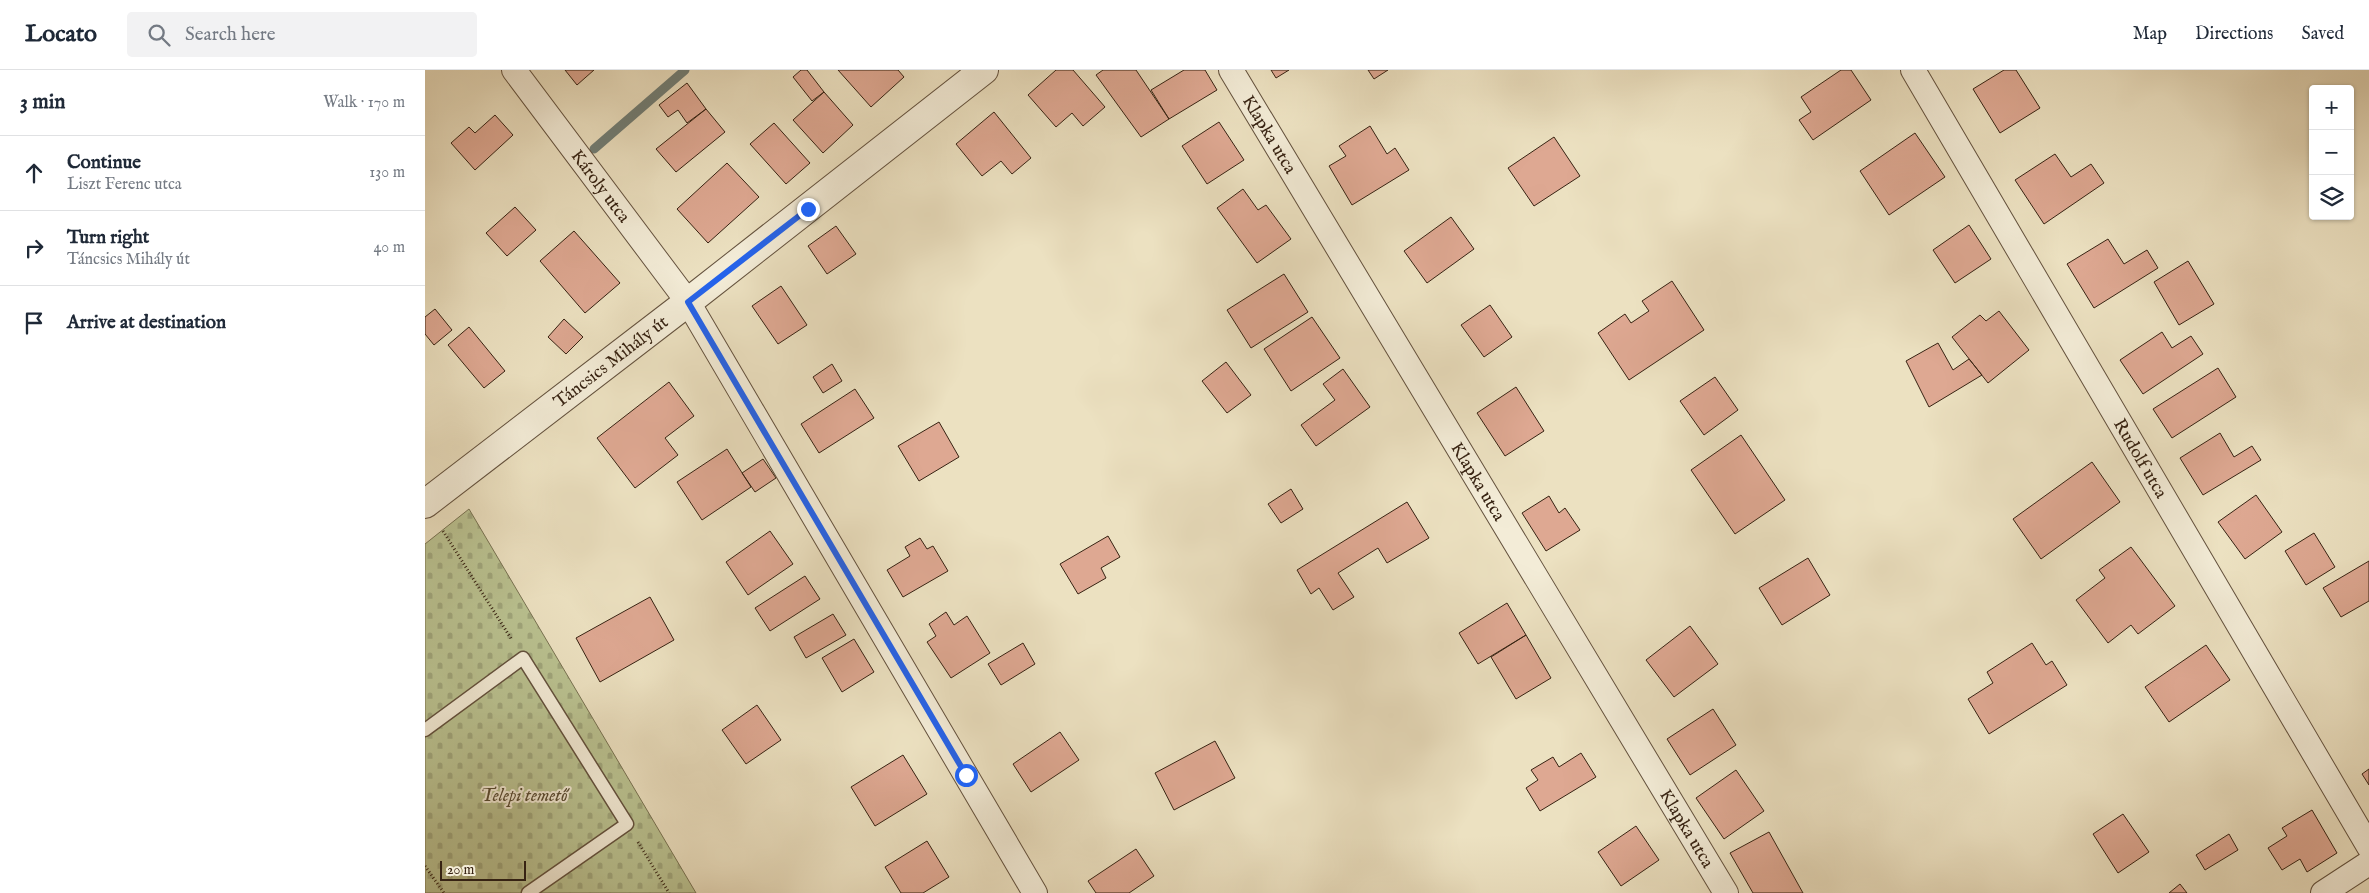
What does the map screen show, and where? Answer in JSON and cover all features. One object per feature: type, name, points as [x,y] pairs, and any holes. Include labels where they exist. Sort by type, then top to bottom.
[{"type":"street","name":"Károly utca","points":[[514,70],[688,302],[1035,893]]},
{"type":"street","name":"Táncsics Mihály út","points":[[425,504],[688,302],[984,70]]},
{"type":"street","name":"Klapka utca","points":[[1231,70],[1725,893]]},
{"type":"street","name":"Rudolf utca","points":[[1913,70],[2369,847]]},
{"type":"street","points":[[2323,893],[2369,863]]},
{"type":"lane","points":[[425,730],[523,658],[627,824],[528,893]]},
{"type":"path","points":[[443,531],[523,658]]},
{"type":"path","points":[[627,824],[669,893]]},
{"type":"path","points":[[425,866],[444,893]]},
{"type":"green space","name":"Telepi temető","points":[[469,509],[696,893],[425,893],[425,544]]},
{"type":"building","points":[[565,70],[594,70],[577,85]]},
{"type":"building","points":[[801,70],[807,70],[824,92],[812,101],[793,77]]},
{"type":"building","points":[[838,70],[898,70],[904,77],[871,107]]},
{"type":"building","points":[[1056,70],[1073,70],[1105,107],[1083,126],[1072,113],[1056,127],[1028,95]]},
{"type":"building","points":[[1103,70],[1136,70],[1169,119],[1141,137],[1096,75]]},
{"type":"building","points":[[1184,70],[1205,70],[1217,90],[1169,119],[1151,90]]},
{"type":"building","points":[[1271,70],[1289,70],[1276,78]]},
{"type":"building","points":[[1368,70],[1388,70],[1374,79]]},
{"type":"building","points":[[1841,70],[1851,70],[1871,100],[1813,140],[1799,120],[1811,112],[1801,97]]},
{"type":"building","points":[[2004,70],[2016,70],[2040,108],[2000,133],[1973,89]]},
{"type":"building","points":[[687,83],[706,109],[687,123],[678,110],[668,117],[659,105]]},
{"type":"building","points":[[824,92],[853,125],[823,153],[793,120]]},
{"type":"building","points":[[706,109],[725,132],[676,172],[656,149]]},
{"type":"building","points":[[994,112],[1031,158],[1012,174],[1001,161],[982,176],[956,144]]},
{"type":"building","points":[[495,115],[513,135],[475,170],[451,143],[469,127],[475,133]]},
{"type":"building","points":[[1219,122],[1244,160],[1207,184],[1182,146]]},
{"type":"building","points":[[774,123],[810,163],[786,184],[750,144]]},
{"type":"building","points":[[1370,126],[1387,154],[1395,148],[1409,170],[1352,205],[1329,166],[1346,156],[1339,146]]},
{"type":"building","points":[[1915,133],[1945,177],[1889,215],[1860,171]]},
{"type":"building","points":[[1554,137],[1580,176],[1534,206],[1508,168]]},
{"type":"building","points":[[2055,154],[2071,177],[2091,164],[2104,183],[2044,224],[2015,180]]},
{"type":"building","points":[[727,163],[759,197],[708,243],[677,209]]},
{"type":"building","points":[[1243,189],[1258,210],[1266,205],[1291,239],[1257,263],[1217,208]]},
{"type":"building","points":[[515,207],[536,230],[507,256],[486,233]]},
{"type":"building","points":[[1451,217],[1474,249],[1427,283],[1404,251]]},
{"type":"building","points":[[1969,225],[1991,259],[1955,283],[1933,250]]},
{"type":"building","points":[[836,226],[856,254],[827,274],[808,246]]},
{"type":"building","points":[[574,231],[620,283],[585,313],[540,261]]},
{"type":"building","points":[[2108,239],[2124,264],[2147,250],[2158,268],[2094,308],[2067,264]]},
{"type":"building","points":[[2188,261],[2214,304],[2179,325],[2154,282]]},
{"type":"building","points":[[1284,274],[1308,312],[1251,348],[1227,310]]},
{"type":"building","points":[[1672,281],[1704,330],[1629,380],[1598,333],[1625,314],[1631,323],[1649,311],[1642,301]]},
{"type":"building","points":[[781,286],[807,325],[778,344],[752,306]]},
{"type":"building","points":[[1490,305],[1512,337],[1484,357],[1461,325]]},
{"type":"building","points":[[435,309],[452,330],[434,345],[425,334],[425,317]]},
{"type":"building","points":[[1999,311],[2029,350],[1988,383],[1952,337],[1980,315],[1986,321]]},
{"type":"building","points":[[1312,317],[1340,358],[1291,391],[1264,349]]},
{"type":"building","points":[[564,319],[583,337],[566,354],[548,337]]},
{"type":"building","points":[[469,327],[505,371],[484,388],[448,345]]},
{"type":"building","points":[[2162,332],[2172,348],[2191,336],[2203,354],[2143,394],[2120,360]]},
{"type":"building","points":[[1938,343],[1953,370],[1969,359],[1982,375],[1929,407],[1906,361]]},
{"type":"building","points":[[1226,362],[1251,395],[1227,413],[1202,381]]},
{"type":"building","points":[[832,364],[842,381],[823,393],[813,377]]},
{"type":"building","points":[[2218,368],[2236,397],[2172,438],[2153,409]]},
{"type":"building","points":[[1343,369],[1370,407],[1316,446],[1301,425],[1335,400],[1323,384]]},
{"type":"building","points":[[1715,377],[1738,410],[1704,435],[1680,401]]},
{"type":"building","points":[[669,382],[694,416],[665,438],[678,455],[635,488],[597,438]]},
{"type":"building","points":[[1516,387],[1544,431],[1505,456],[1477,413]]},
{"type":"building","points":[[855,389],[874,418],[819,453],[801,424]]},
{"type":"building","points":[[939,422],[959,457],[919,481],[898,446]]},
{"type":"building","points":[[2220,433],[2234,457],[2252,446],[2261,460],[2203,495],[2180,458]]},
{"type":"building","points":[[1741,435],[1785,500],[1735,534],[1691,470]]},
{"type":"building","points":[[727,449],[751,487],[702,520],[677,482]]},
{"type":"building","points":[[763,459],[776,478],[755,492],[742,473]]},
{"type":"building","points":[[2092,462],[2120,502],[2041,559],[2013,519]]},
{"type":"building","points":[[1291,489],[1303,509],[1281,523],[1268,504]]},
{"type":"building","points":[[2256,495],[2282,532],[2245,559],[2218,522]]},
{"type":"building","points":[[1549,496],[1559,513],[1565,508],[1580,530],[1546,551],[1522,513]]},
{"type":"building","points":[[1407,502],[1429,538],[1387,563],[1378,548],[1338,573],[1354,597],[1333,610],[1319,588],[1311,594],[1297,570]]},
{"type":"building","points":[[770,531],[793,564],[748,595],[726,562]]},
{"type":"building","points":[[2314,533],[2335,567],[2306,585],[2285,551]]},
{"type":"building","points":[[1108,536],[1120,557],[1101,568],[1106,578],[1078,594],[1060,564]]},
{"type":"building","points":[[920,538],[927,549],[933,546],[948,571],[903,597],[887,570],[910,556],[905,547]]},
{"type":"building","points":[[2131,547],[2175,606],[2138,634],[2131,625],[2108,643],[2076,600],[2105,578],[2099,570]]},
{"type":"building","points":[[1808,558],[1830,595],[1782,625],[1759,588]]},
{"type":"building","points":[[2369,561],[2369,601],[2341,617],[2323,588]]},
{"type":"building","points":[[805,576],[820,599],[770,631],[755,608]]},
{"type":"building","points":[[650,597],[674,640],[600,682],[576,638]]},
{"type":"building","points":[[1507,603],[1526,635],[1478,664],[1459,633]]},
{"type":"building","points":[[946,612],[954,625],[967,616],[990,653],[951,678],[927,642],[936,636],[929,624]]},
{"type":"building","points":[[833,614],[846,635],[806,658],[794,637]]},
{"type":"building","points":[[1690,626],[1718,664],[1674,697],[1646,660]]},
{"type":"building","points":[[1526,635],[1551,678],[1516,699],[1491,657]]},
{"type":"building","points":[[854,639],[874,672],[842,692],[822,658]]},
{"type":"building","points":[[1023,643],[1035,664],[1001,685],[988,664]]},
{"type":"building","points":[[2032,643],[2046,665],[2052,661],[2067,685],[1989,734],[1968,699],[1993,683],[1987,672]]},
{"type":"building","points":[[2206,645],[2230,680],[2169,722],[2145,687]]},
{"type":"building","points":[[757,705],[781,740],[746,764],[722,730]]},
{"type":"building","points":[[1713,709],[1736,745],[1690,775],[1667,739]]},
{"type":"building","points":[[1060,732],[1079,760],[1031,792],[1013,764]]},
{"type":"building","points":[[1215,741],[1235,778],[1174,810],[1155,773]]},
{"type":"building","points":[[1581,753],[1596,777],[1540,811],[1526,788],[1538,780],[1531,770],[1553,757],[1559,767]]},
{"type":"building","points":[[903,755],[927,794],[875,826],[851,787]]},
{"type":"building","points":[[2369,769],[2369,785],[2362,774]]},
{"type":"building","points":[[1736,770],[1764,811],[1724,839],[1696,798]]},
{"type":"building","points":[[2312,810],[2337,853],[2307,872],[2300,859],[2282,870],[2268,848],[2287,836],[2282,828]]},
{"type":"building","points":[[2123,814],[2149,852],[2118,873],[2093,834]]},
{"type":"building","points":[[1636,826],[1659,860],[1621,886],[1598,852]]},
{"type":"building","points":[[1769,832],[1803,893],[1753,893],[1730,853]]},
{"type":"building","points":[[2229,834],[2238,850],[2205,870],[2196,855]]},
{"type":"building","points":[[927,841],[949,877],[923,893],[901,893],[885,867]]},
{"type":"building","points":[[1136,849],[1154,876],[1129,893],[1096,893],[1088,881]]},
{"type":"building","points":[[2180,884],[2187,893],[2169,893]]},
{"type":"waterway","points":[[594,149],[685,70]]},
{"type":"route","points":[[808,209],[688,302],[966,775]]}]
